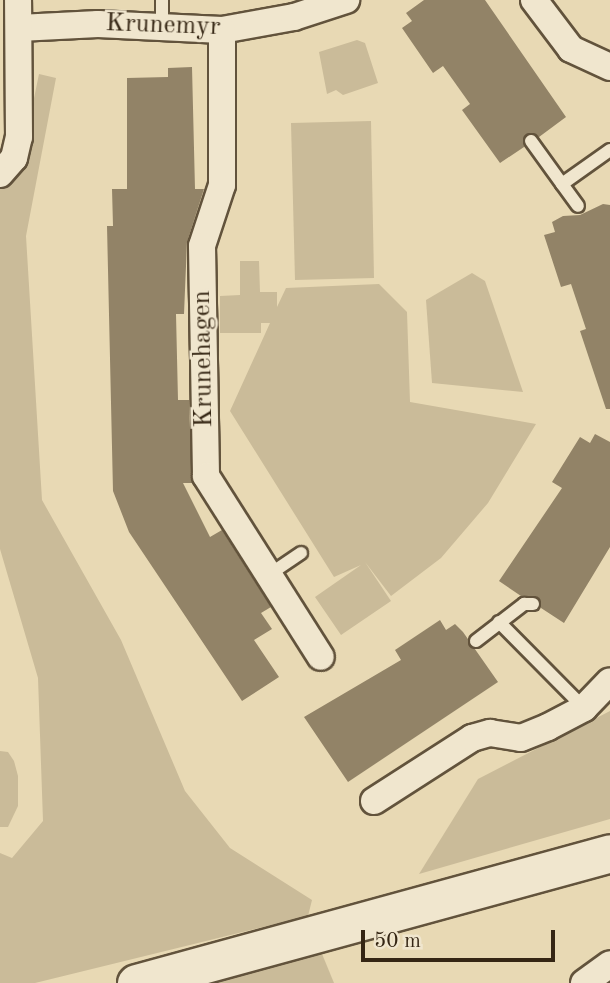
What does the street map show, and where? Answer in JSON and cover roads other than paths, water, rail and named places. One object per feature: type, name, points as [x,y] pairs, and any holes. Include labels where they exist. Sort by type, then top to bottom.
[{"type":"street","points":[[0,174],[14,158],[19,137],[18,0]]},
{"type":"street","name":"Krunemyr","points":[[19,28],[98,24],[222,30],[294,17],[346,0]]},
{"type":"street","points":[[534,0],[571,49],[610,67]]},
{"type":"street","name":"Krunehagen","points":[[222,30],[222,185],[202,246],[206,477],[321,657]]},
{"type":"street","points":[[374,801],[472,738],[490,733],[521,738],[584,708],[610,681]]},
{"type":"street","points":[[136,983],[610,853]]},
{"type":"street","points":[[583,983],[610,964]]},
{"type":"lane","points":[[162,0],[162,27]]},
{"type":"lane","points":[[531,141],[578,206]]},
{"type":"lane","points":[[562,184],[610,150]]},
{"type":"lane","points":[[267,576],[301,553]]},
{"type":"lane","points":[[476,641],[524,604],[533,604]]},
{"type":"lane","points":[[499,622],[584,708]]}]
